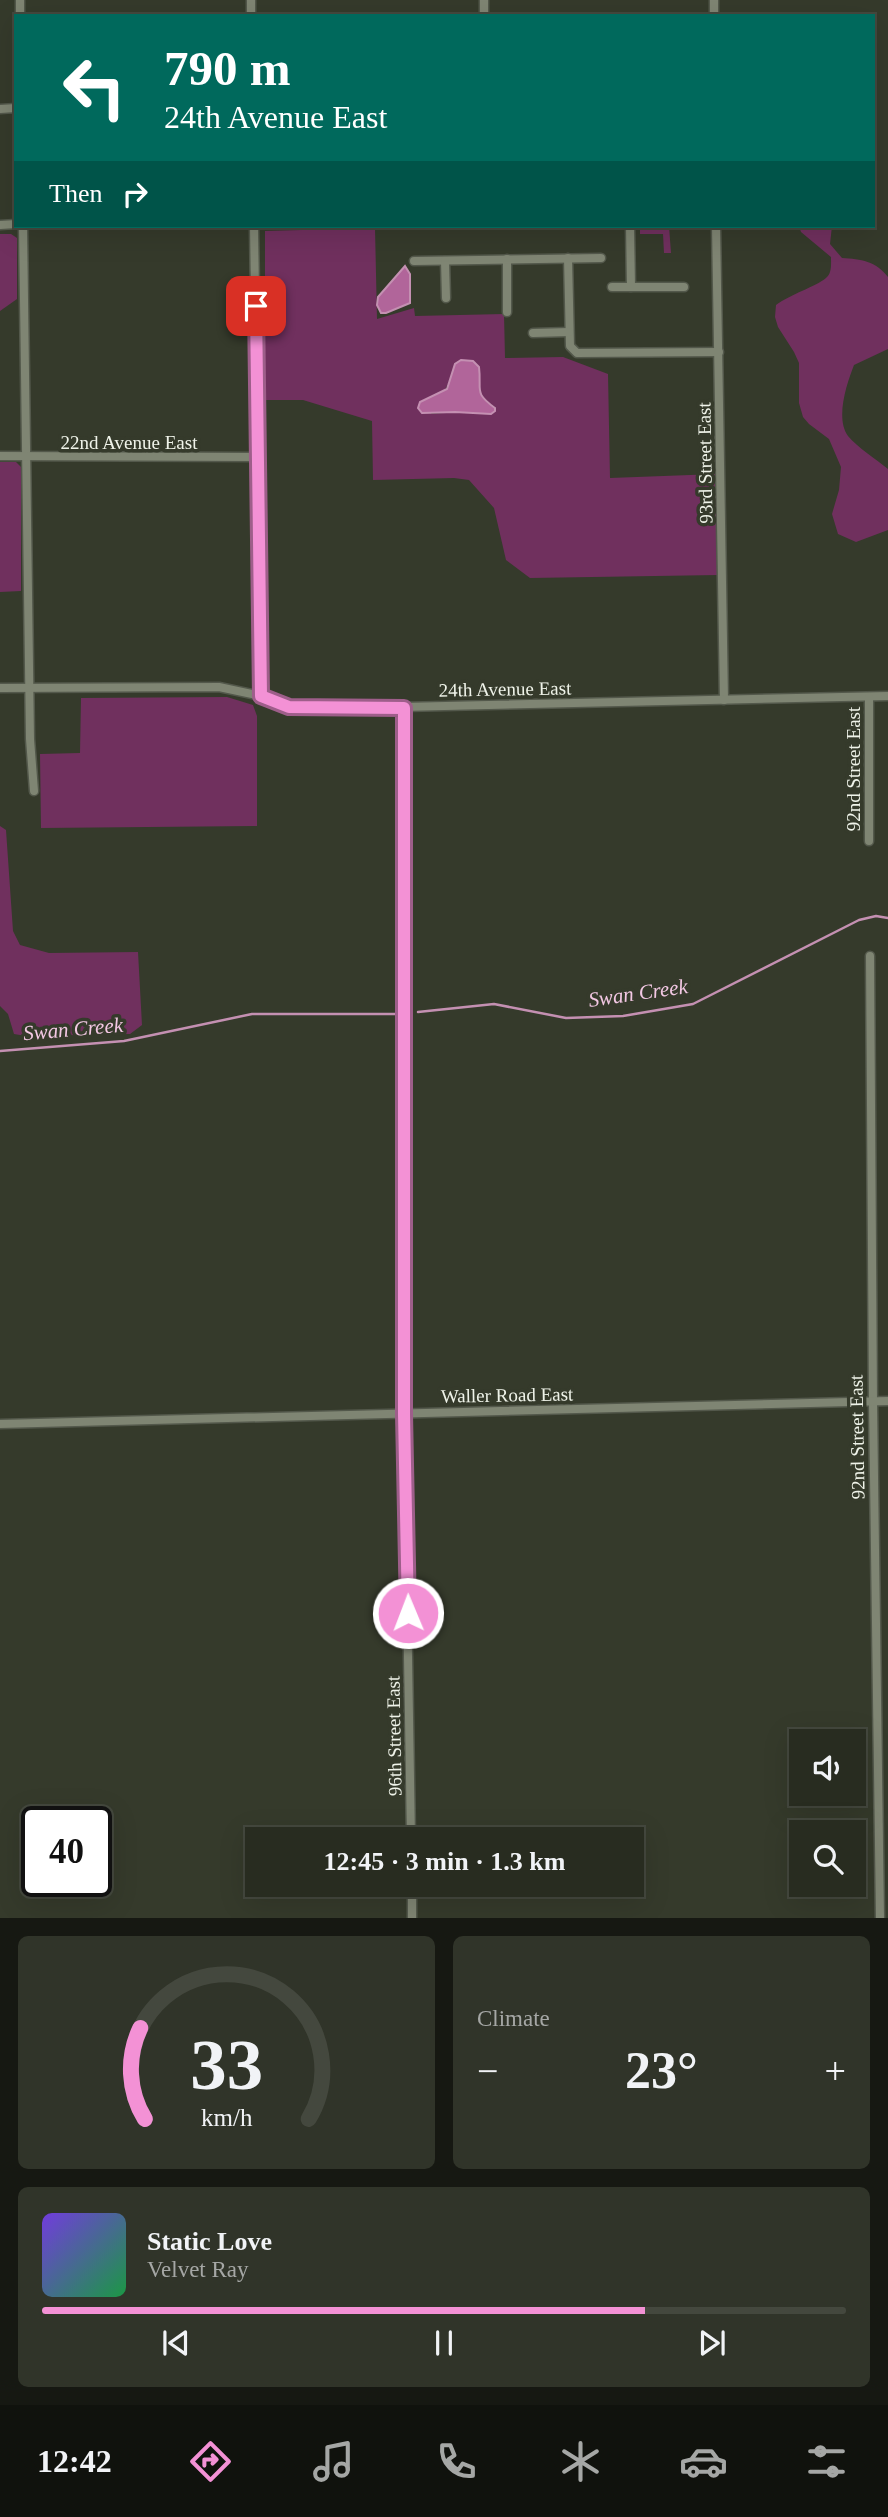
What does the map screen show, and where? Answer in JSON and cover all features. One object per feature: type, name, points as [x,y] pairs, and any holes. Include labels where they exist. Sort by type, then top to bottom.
[{"type":"street","points":[[23,228],[30,739],[34,791]]},
{"type":"street","points":[[254,228],[261,696]]},
{"type":"street","points":[[630,228],[631,287]]},
{"type":"street","name":"93rd Street East","points":[[716,228],[724,700]]},
{"type":"street","points":[[568,258],[570,346],[581,354],[719,352]]},
{"type":"street","points":[[414,261],[601,258]]},
{"type":"street","points":[[507,259],[507,312]]},
{"type":"street","points":[[445,261],[446,298]]},
{"type":"street","points":[[612,287],[684,286]]},
{"type":"street","points":[[533,333],[569,332]]},
{"type":"street","name":"22nd Avenue East","points":[[0,456],[257,457]]},
{"type":"street","name":"24th Avenue East","points":[[0,688],[209,686],[261,696],[289,707],[404,708],[888,696]]},
{"type":"street","name":"92nd Street East","points":[[869,697],[869,841]]},
{"type":"street","name":"96th Street East","points":[[404,708],[404,1414],[411,1827]]},
{"type":"street","name":"92nd Street East","points":[[870,956],[880,1918]]},
{"type":"street","name":"Waller Road East","points":[[0,1424],[888,1401]]},
{"type":"street","points":[[412,1897],[412,1918]]},
{"type":"shaded area","points":[[375,228],[377,319],[414,308],[415,316],[504,314],[505,358],[563,357],[608,374],[610,478],[717,474],[718,575],[530,578],[506,560],[494,508],[469,480],[373,480],[372,421],[303,400],[265,400],[265,231]],"holes":[[[455,364],[480,377],[482,395],[495,407],[491,414],[431,414],[448,384]]]},
{"type":"shaded area","points":[[640,228],[669,228],[671,253],[664,253],[663,234],[640,234]]},
{"type":"shaded area","points":[[800,228],[832,228],[830,244],[842,258],[868,262],[888,277],[888,349],[854,365],[846,391],[842,420],[848,436],[888,469],[888,530],[856,542],[838,534],[832,514],[839,490],[841,467],[829,439],[803,417],[799,403],[799,363],[775,317],[776,305],[821,281],[830,271],[831,257]]},
{"type":"shaded area","points":[[0,234],[11,234],[17,238],[17,299],[0,311]]},
{"type":"shaded area","points":[[405,266],[410,274],[410,303],[381,313],[377,305],[378,297]]},
{"type":"shaded area","points":[[461,360],[473,361],[479,367],[481,394],[495,411],[491,414],[422,413],[418,408],[420,402],[447,389],[455,364]]},
{"type":"shaded area","points":[[0,462],[16,462],[21,467],[21,591],[0,592]]},
{"type":"shaded area","points":[[227,697],[253,705],[257,716],[257,826],[41,828],[40,754],[80,753],[81,698]]},
{"type":"shaded area","points":[[0,826],[6,830],[13,931],[20,945],[49,953],[138,952],[142,1025],[130,1034],[14,1034],[8,1014],[0,1006]]},
{"type":"waterway","name":"Swan Creek","points":[[418,1012],[494,1004],[566,1018],[623,1016],[693,1004],[859,920],[876,916],[888,918]]},
{"type":"waterway","name":"Swan Creek","points":[[0,1051],[124,1041],[252,1014],[398,1014]]},
{"type":"route","points":[[256,306],[261,696],[289,707],[404,708],[404,1414],[408,1613]]}]
